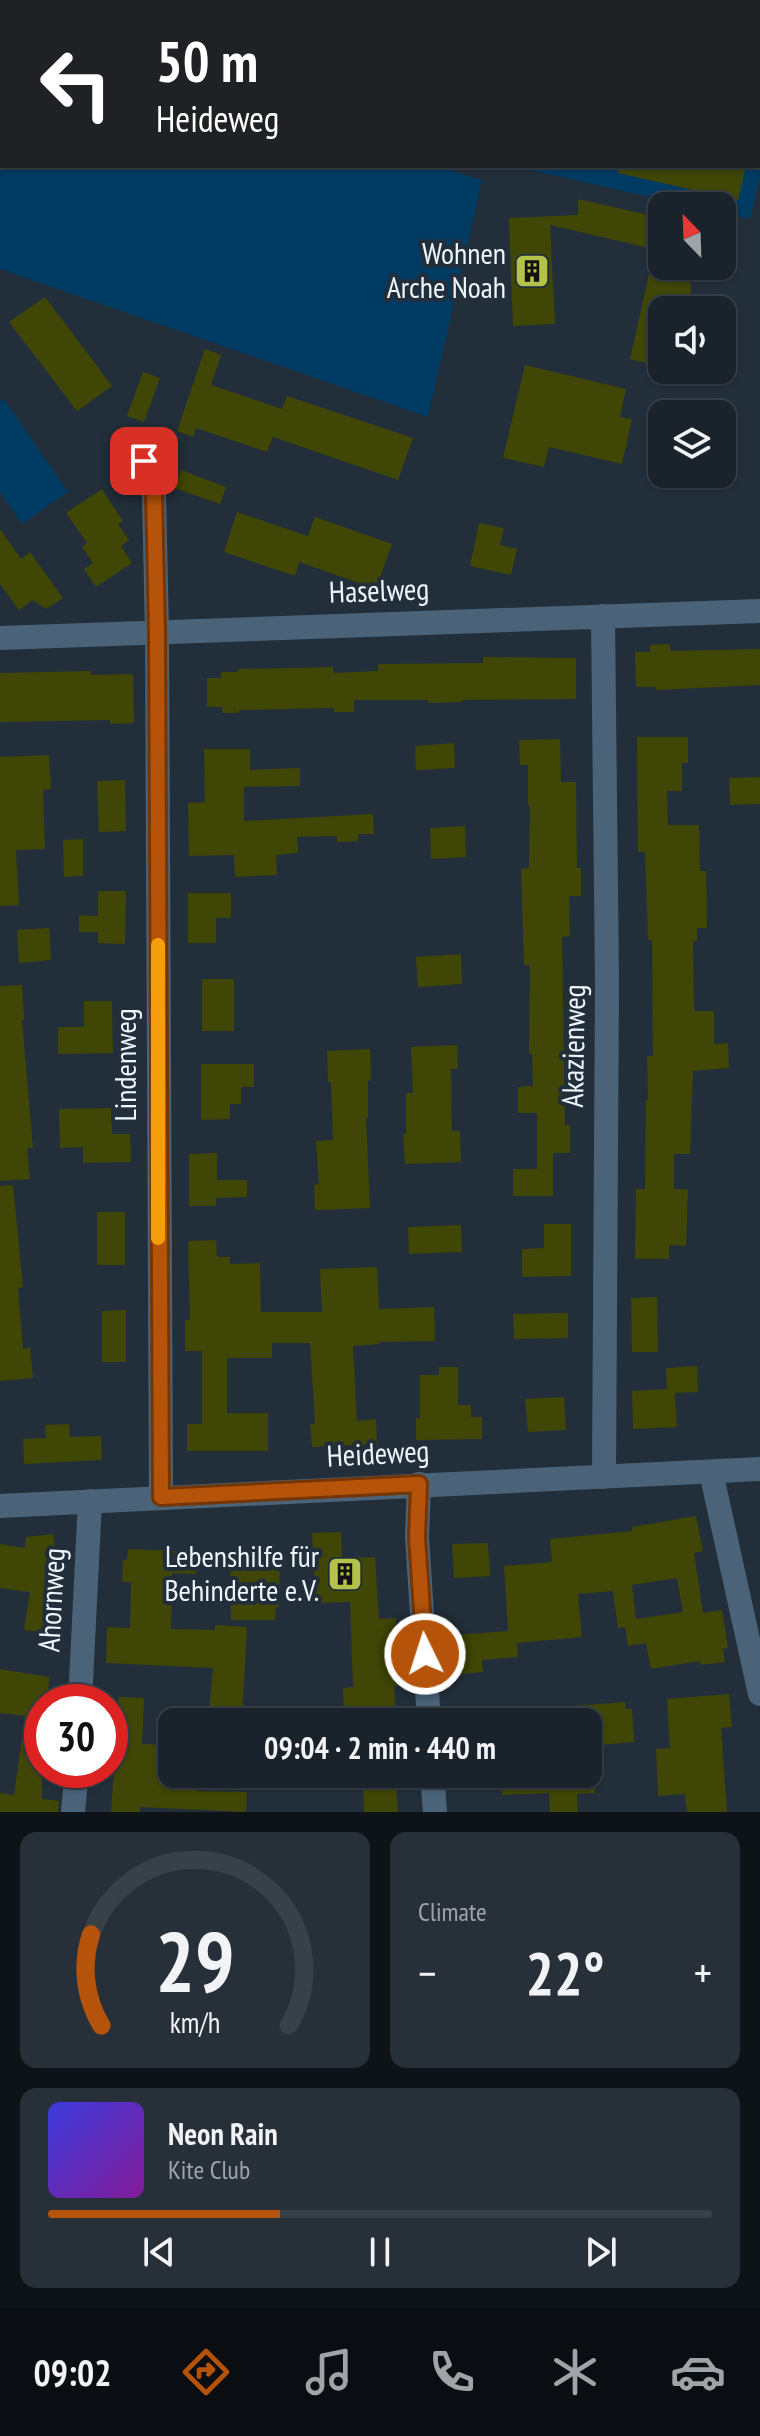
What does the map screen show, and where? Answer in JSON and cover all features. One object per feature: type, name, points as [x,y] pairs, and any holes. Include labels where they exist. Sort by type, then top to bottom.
[{"type":"street","name":"Lindenweg","points":[[144,461],[154,495],[157,632],[161,1497]]},
{"type":"street","name":"Haselweg","points":[[0,638],[760,611]]},
{"type":"street","name":"Akazienweg","points":[[603,616],[607,970],[604,1477]]},
{"type":"street","name":"Heideweg","points":[[0,1506],[760,1469]]},
{"type":"street","points":[[711,1472],[760,1694]]},
{"type":"street","points":[[419,1484],[417,1537],[428,1708]]},
{"type":"street","name":"Ahornweg","points":[[81,1684],[90,1501]]},
{"type":"street","points":[[73,1812],[75,1788]]},
{"type":"street","points":[[433,1788],[435,1812]]},
{"type":"shaded area","points":[[0,168],[441,168],[482,180],[428,417],[0,269]]},
{"type":"shaded area","points":[[521,168],[760,168],[750,219],[736,216],[736,192],[648,192],[648,196]]},
{"type":"shaded area","points":[[4,399],[68,492],[22,524],[0,492],[0,402]]},
{"type":"building","points":[[619,168],[746,168],[738,200],[736,192],[702,192],[618,173]]},
{"type":"building","name":"Wohnen Arche Noah","points":[[578,199],[648,215],[648,248],[550,225],[555,324],[513,326],[509,218],[578,215]]},
{"type":"building","points":[[648,279],[690,280],[691,296],[648,296],[648,364],[630,359]]},
{"type":"building","points":[[45,297],[112,386],[77,411],[9,322]]},
{"type":"building","points":[[205,349],[221,355],[211,385],[282,409],[287,396],[413,438],[398,480],[273,437],[267,452],[196,428],[193,437],[177,431]]},
{"type":"building","points":[[525,365],[626,389],[620,417],[632,419],[622,464],[549,447],[544,467],[503,458]]},
{"type":"building","points":[[143,372],[160,378],[144,422],[127,416]]},
{"type":"building","points":[[181,470],[226,487],[220,504],[174,488]]},
{"type":"building","points":[[102,489],[123,521],[118,524],[129,540],[121,546],[132,563],[96,587],[84,569],[93,563],[82,547],[87,543],[66,513]]},
{"type":"building","points":[[237,512],[308,536],[315,517],[392,544],[376,589],[299,562],[295,576],[224,552]]},
{"type":"building","points":[[479,523],[504,528],[500,545],[517,549],[511,575],[470,566]]},
{"type":"building","points":[[0,529],[21,559],[30,552],[63,598],[46,609],[33,600],[19,610],[0,584]]},
{"type":"building","points":[[670,644],[670,651],[760,649],[760,685],[656,690],[656,687],[636,687],[635,652],[650,652],[650,645]]},
{"type":"building","points":[[483,657],[576,658],[576,699],[428,703],[428,700],[354,700],[354,712],[334,712],[334,708],[222,713],[222,707],[207,707],[207,678],[221,678],[221,672],[333,667],[333,673],[378,671],[378,664],[483,663]]},
{"type":"building","points":[[91,671],[91,675],[133,674],[134,723],[110,724],[110,720],[0,722],[0,673]]},
{"type":"building","points":[[637,737],[688,737],[688,763],[682,763],[682,791],[667,791],[668,825],[699,825],[700,871],[706,871],[707,928],[697,928],[697,941],[693,941],[694,1011],[714,1011],[714,1044],[728,1043],[729,1068],[693,1071],[690,1154],[674,1154],[674,1189],[688,1189],[686,1246],[669,1245],[669,1259],[635,1259],[636,1189],[645,1189],[647,1056],[653,1056],[652,940],[648,940],[645,852],[638,852]]},
{"type":"building","points":[[560,739],[561,782],[576,782],[577,868],[581,868],[581,896],[569,896],[570,936],[562,937],[565,1125],[570,1125],[570,1153],[553,1153],[553,1196],[513,1196],[513,1169],[537,1169],[537,1113],[518,1113],[518,1087],[533,1086],[532,1054],[529,1054],[530,965],[524,965],[521,869],[529,868],[530,805],[528,765],[520,765],[519,740]]},
{"type":"building","points":[[454,743],[455,768],[416,770],[415,746]]},
{"type":"building","points":[[204,749],[250,749],[250,770],[300,768],[300,786],[244,787],[244,821],[373,814],[374,834],[358,834],[358,841],[337,842],[337,836],[297,837],[298,853],[276,855],[277,875],[235,877],[234,855],[189,856],[188,803],[205,802]]},
{"type":"building","points":[[49,755],[51,789],[43,790],[45,849],[16,850],[19,905],[0,906],[0,757]]},
{"type":"building","points":[[760,777],[760,804],[730,805],[729,778]]},
{"type":"building","points":[[125,780],[126,831],[99,832],[97,781]]},
{"type":"building","points":[[465,826],[466,857],[431,859],[430,828]]},
{"type":"building","points":[[83,839],[83,876],[64,877],[63,840]]},
{"type":"building","points":[[98,891],[126,891],[125,944],[98,943],[98,932],[79,932],[79,915],[98,916]]},
{"type":"building","points":[[188,893],[231,893],[231,918],[216,918],[216,943],[188,943]]},
{"type":"building","points":[[49,928],[51,960],[19,963],[17,930]]},
{"type":"building","points":[[461,954],[462,984],[418,987],[416,957]]},
{"type":"building","points":[[202,979],[234,979],[234,1031],[202,1031]]},
{"type":"building","points":[[22,985],[33,1148],[27,1148],[30,1179],[0,1181],[0,986]]},
{"type":"building","points":[[84,1001],[112,1001],[113,1053],[58,1054],[58,1027],[84,1027]]},
{"type":"building","points":[[457,1045],[458,1069],[451,1069],[452,1131],[460,1131],[461,1162],[405,1164],[403,1134],[406,1134],[406,1093],[413,1093],[411,1047]]},
{"type":"building","points":[[370,1049],[371,1080],[368,1081],[366,1118],[370,1208],[315,1210],[314,1185],[319,1184],[316,1141],[333,1140],[327,1051]]},
{"type":"building","points":[[201,1064],[254,1064],[254,1087],[241,1087],[241,1104],[230,1104],[230,1119],[201,1120]]},
{"type":"building","points":[[111,1108],[112,1134],[130,1134],[131,1162],[83,1163],[83,1147],[60,1148],[59,1109]]},
{"type":"building","points":[[217,1153],[217,1180],[247,1180],[247,1197],[216,1198],[216,1206],[189,1206],[189,1154]]},
{"type":"building","points":[[13,1185],[23,1287],[18,1288],[23,1349],[30,1348],[33,1378],[0,1381],[0,1186]]},
{"type":"building","points":[[97,1212],[125,1212],[125,1265],[97,1265]]},
{"type":"building","points":[[544,1224],[571,1224],[571,1276],[522,1277],[522,1249],[544,1248]]},
{"type":"building","points":[[461,1225],[462,1252],[409,1254],[408,1227]]},
{"type":"building","points":[[216,1240],[217,1257],[230,1257],[230,1264],[260,1263],[261,1312],[322,1312],[320,1269],[377,1267],[379,1309],[434,1307],[435,1341],[378,1342],[353,1346],[357,1421],[376,1419],[377,1444],[312,1447],[310,1424],[315,1424],[310,1343],[272,1343],[272,1358],[227,1358],[227,1413],[268,1413],[268,1451],[187,1451],[187,1424],[202,1424],[202,1351],[185,1351],[185,1320],[190,1320],[188,1241]]},
{"type":"building","points":[[657,1297],[658,1352],[632,1352],[631,1298]]},
{"type":"building","points":[[126,1310],[126,1362],[102,1362],[102,1311]]},
{"type":"building","points":[[568,1313],[568,1338],[514,1339],[513,1314]]},
{"type":"building","points":[[697,1366],[698,1392],[675,1393],[677,1427],[633,1429],[632,1391],[667,1389],[666,1368]]},
{"type":"building","points":[[439,1367],[458,1367],[458,1405],[471,1405],[471,1417],[482,1417],[482,1439],[416,1440],[416,1418],[420,1418],[420,1375],[439,1375]]},
{"type":"building","points":[[564,1397],[566,1430],[528,1432],[525,1399]]},
{"type":"building","points":[[69,1424],[70,1437],[101,1436],[102,1460],[24,1464],[23,1439],[46,1438],[45,1425]]},
{"type":"building","points":[[696,1516],[703,1551],[694,1553],[703,1613],[722,1610],[728,1648],[723,1649],[725,1662],[701,1665],[700,1661],[651,1669],[646,1643],[628,1646],[625,1627],[618,1628],[613,1591],[578,1594],[582,1637],[517,1643],[518,1657],[482,1660],[483,1672],[461,1674],[457,1635],[508,1631],[504,1566],[552,1562],[550,1539],[632,1531],[632,1527]],"holes":[[[677,1578],[683,1612],[636,1619],[632,1585]]]},
{"type":"building","points":[[341,1532],[342,1558],[375,1557],[379,1619],[396,1618],[398,1686],[394,1686],[395,1708],[344,1708],[343,1688],[353,1687],[350,1602],[316,1603],[312,1533]]},
{"type":"building","points":[[53,1534],[56,1557],[47,1633],[24,1630],[30,1592],[0,1588],[0,1544],[25,1548],[26,1537]]},
{"type":"building","points":[[488,1543],[490,1576],[454,1578],[452,1544]]},
{"type":"building","points":[[128,1549],[197,1552],[196,1574],[172,1573],[171,1629],[215,1630],[215,1625],[247,1627],[243,1708],[209,1708],[213,1668],[106,1663],[107,1627],[130,1628],[131,1582],[122,1582],[123,1560],[127,1560]]},
{"type":"building","points":[[230,1552],[280,1552],[279,1607],[276,1607],[275,1620],[231,1620]]},
{"type":"building","points":[[0,1669],[49,1677],[49,1684],[24,1684],[24,1716],[0,1713]]},
{"type":"building","points":[[729,1694],[732,1727],[721,1728],[727,1812],[687,1812],[685,1794],[658,1796],[656,1749],[670,1748],[667,1699]]},
{"type":"building","points":[[128,1697],[144,1698],[142,1744],[158,1745],[158,1788],[247,1792],[246,1812],[140,1807],[140,1812],[111,1812],[113,1788],[128,1788]]},
{"type":"building","points":[[625,1702],[626,1709],[632,1709],[634,1742],[602,1745],[602,1708],[547,1708]]},
{"type":"building","points":[[24,1723],[24,1788],[42,1788],[42,1799],[59,1801],[58,1812],[0,1812],[0,1793],[14,1795]]},
{"type":"building","points":[[363,1788],[396,1788],[398,1812],[364,1812]]},
{"type":"building","points":[[502,1788],[595,1788],[595,1793],[577,1794],[578,1812],[550,1812],[549,1793],[502,1795]]},
{"type":"slow traffic","points":[[158,945],[158,1238]]},
{"type":"place","name":"Wohnen Arche Noah","points":[[532,271]]},
{"type":"place","name":"Lebenshilfe für Behinderte e.V.","points":[[345,1574]]},
{"type":"route","points":[[144,461],[154,495],[157,632],[161,1497],[419,1484],[417,1537],[425,1654]]}]
